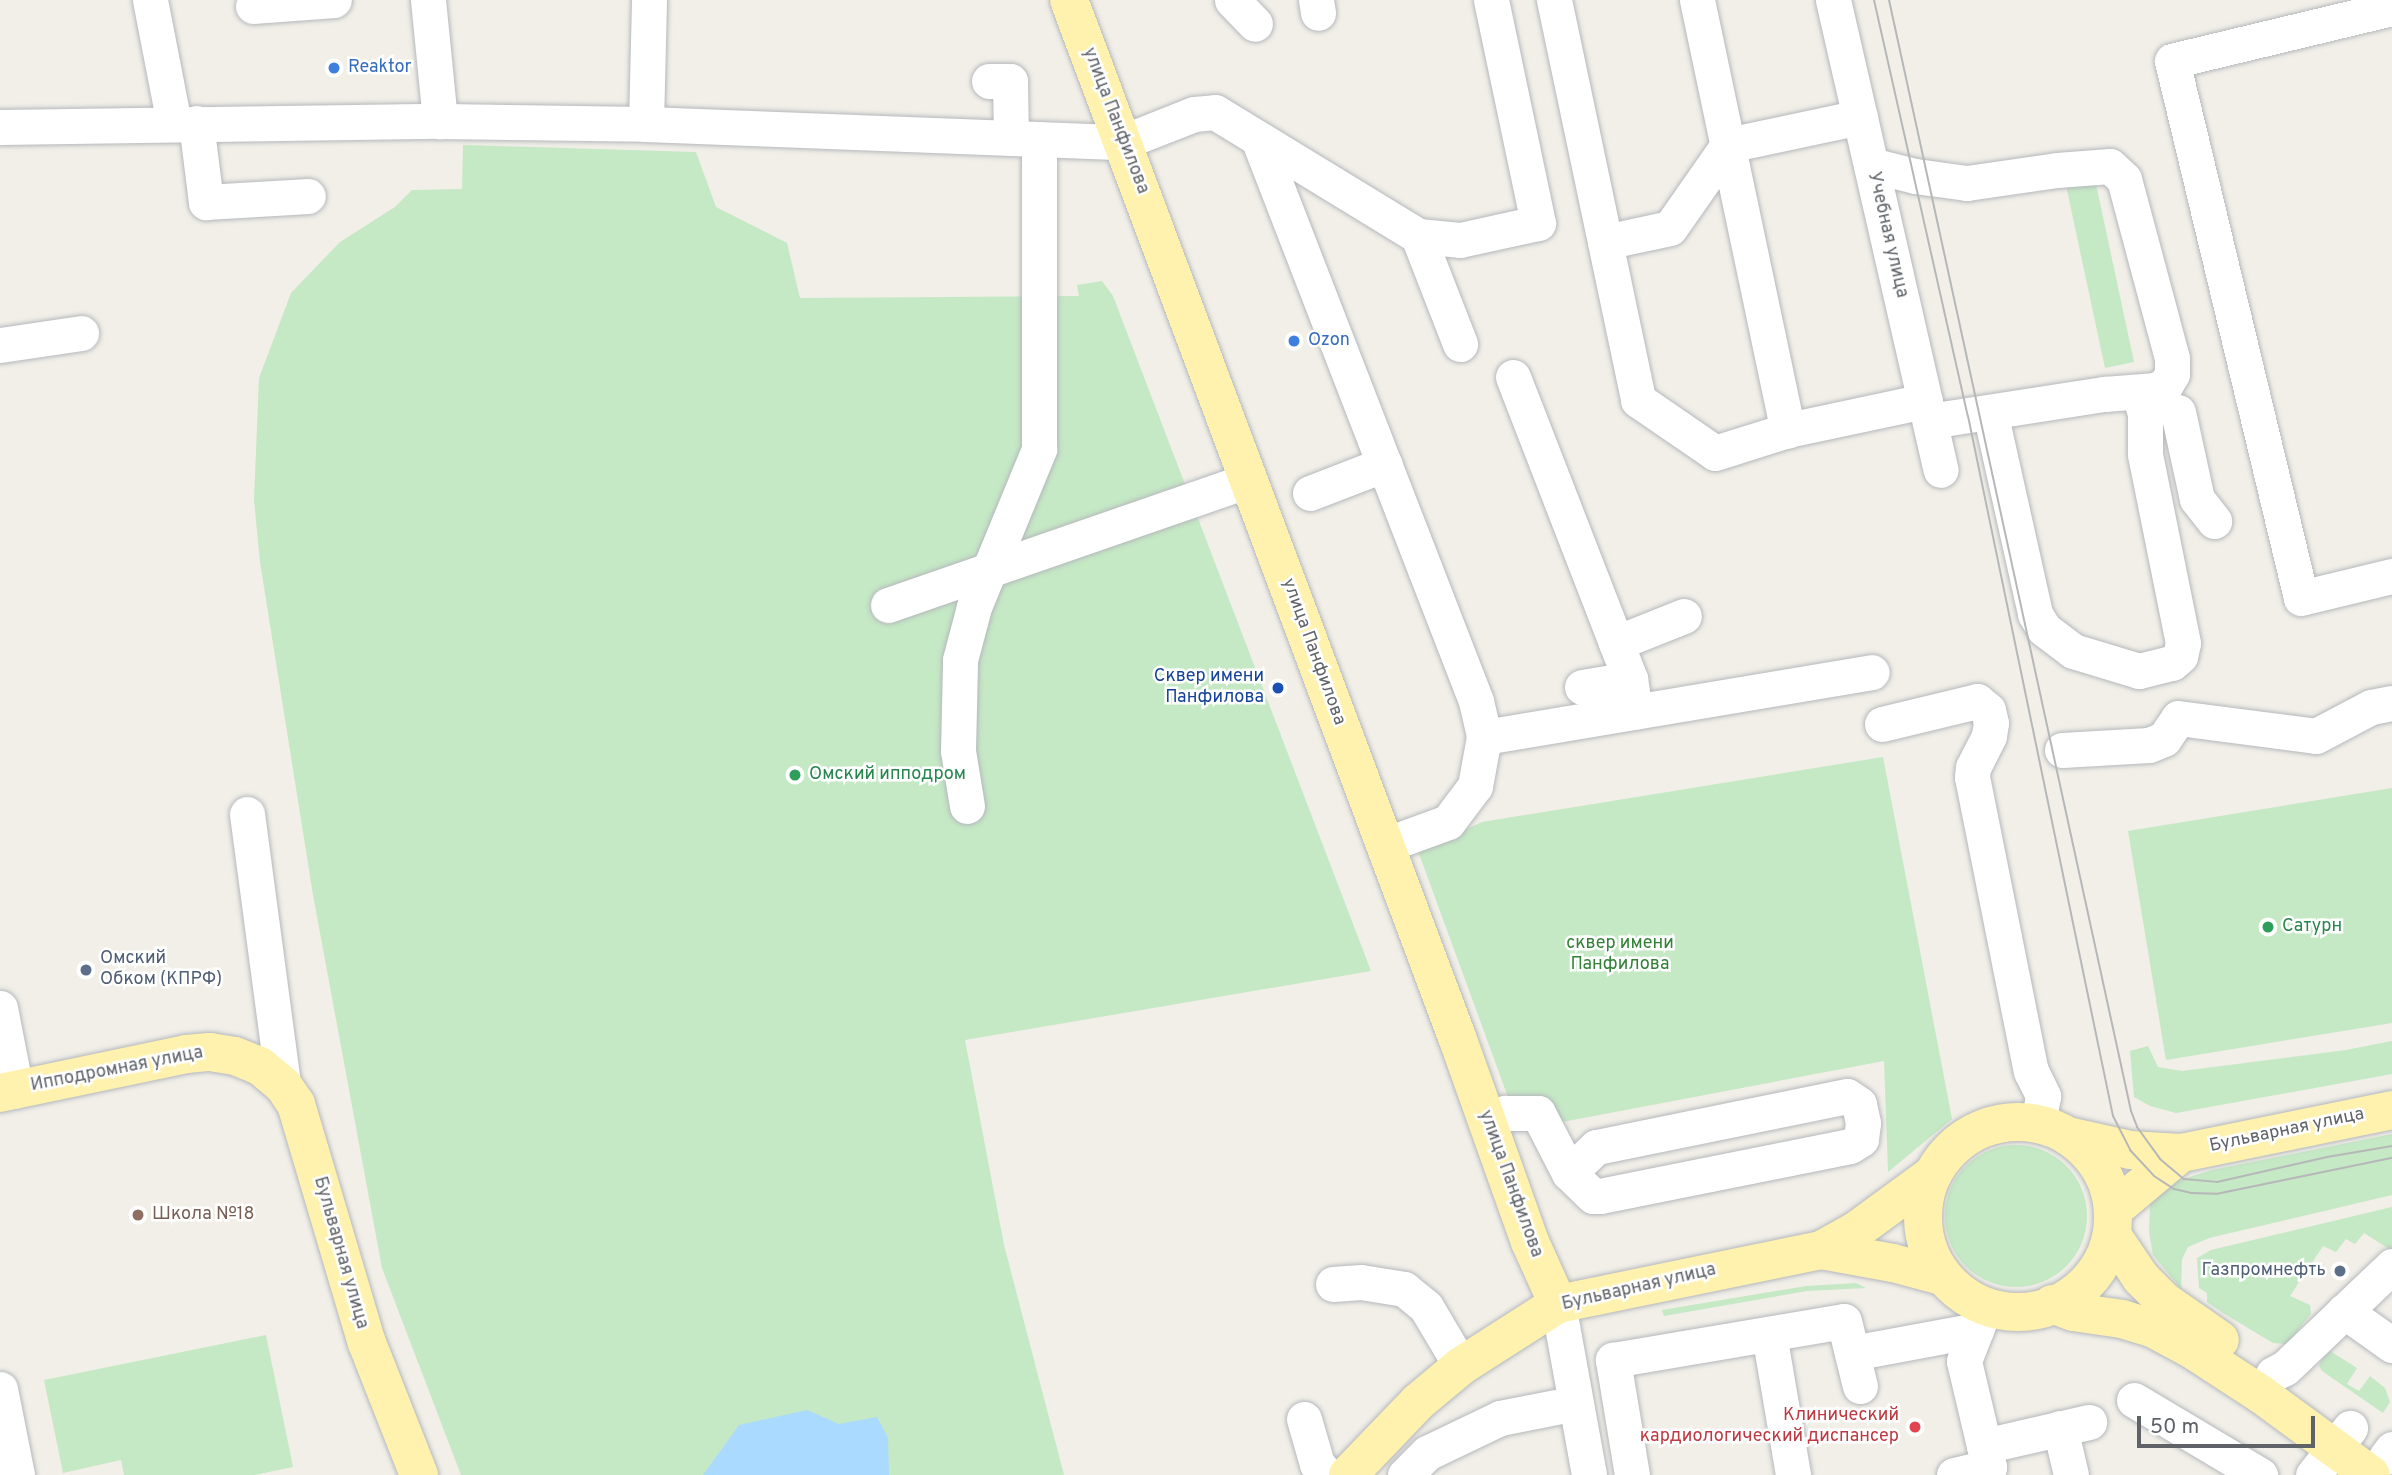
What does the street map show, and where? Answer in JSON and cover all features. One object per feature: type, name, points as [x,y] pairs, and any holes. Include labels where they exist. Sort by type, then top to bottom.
[{"type":"main road","name":"улица Панфилова","points":[[1069,0],[1385,845],[1530,1242],[1558,1304]]},
{"type":"main road","name":"Ипподромная улица","points":[[8,1091],[186,1054],[210,1052],[235,1056]]},
{"type":"main road","name":"Бульварная улица","points":[[235,1056],[260,1066],[283,1085],[296,1104],[367,1343],[419,1475]]},
{"type":"main road","name":"Бульварная улица","points":[[2053,1130],[2130,1150],[2182,1153],[2392,1110]]},
{"type":"main road","points":[[2113,1223],[2103,1262],[2086,1285],[2052,1304],[1980,1318],[1942,1276],[1926,1244],[1923,1209],[1932,1175],[1951,1150],[1976,1132],[2006,1122],[2053,1130],[2090,1154],[2105,1177],[2113,1223],[2141,1278],[2164,1301],[2273,1374],[2332,1450]]},
{"type":"main road","name":"Бульварная улица","points":[[2113,1223],[2182,1153]]},
{"type":"main road","name":"Бульварная улица","points":[[1348,1475],[1418,1402],[1461,1366],[1558,1304],[1821,1250],[1854,1232],[1932,1175]]},
{"type":"main road","name":"Бульварная улица","points":[[1821,1250],[1892,1263],[1942,1276]]},
{"type":"main road","points":[[2052,1304],[2073,1312],[2122,1319],[2152,1328],[2193,1350],[2332,1450],[2385,1461]]},
{"type":"street","points":[[150,0],[206,202],[308,196]]},
{"type":"street","points":[[253,6],[334,0]]},
{"type":"street","points":[[428,0],[440,121]]},
{"type":"street","points":[[646,124],[649,0]]},
{"type":"street","points":[[0,127],[440,121],[646,124],[1123,142],[1194,114],[1215,112],[1234,121],[1259,141],[1418,236],[1460,240],[1538,223],[1491,0]]},
{"type":"street","points":[[1553,0],[1639,400],[1715,453],[1788,430],[1928,411],[1990,412],[2105,394],[2139,393],[2156,390],[2166,384],[2172,374],[2172,358],[2124,179],[2110,166],[2057,170],[1967,183],[1915,176],[1871,165]]},
{"type":"street","points":[[1697,0],[1788,430]]},
{"type":"street","name":"Учебная улица","points":[[1833,0],[1941,470]]},
{"type":"street","points":[[2392,8],[2172,61],[2301,598],[2392,576]]},
{"type":"street","points":[[967,806],[958,751],[960,660],[974,607],[1039,449],[1025,139],[1010,81],[989,82]]},
{"type":"street","points":[[1605,242],[1670,228],[1728,145],[1860,117]]},
{"type":"street","points":[[1259,141],[1476,701],[1484,737],[1475,786],[1448,822],[1385,845]]},
{"type":"street","points":[[1418,236],[1460,344]]},
{"type":"street","points":[[0,345],[81,333]]},
{"type":"street","points":[[1513,377],[1616,643],[1633,695]]},
{"type":"street","points":[[1990,412],[2035,614],[2043,629],[2073,651],[2139,671],[2172,663],[2180,656],[2183,643],[2145,454],[2145,414],[2139,393]]},
{"type":"street","points":[[2139,393],[2187,422],[2197,499],[2214,521]]},
{"type":"street","points":[[1310,493],[1385,464]]},
{"type":"street","points":[[888,605],[1249,480]]},
{"type":"street","points":[[1616,643],[1684,616]]},
{"type":"street","points":[[1484,737],[1633,695],[1872,672]]},
{"type":"street","points":[[1582,687],[1633,695]]},
{"type":"street","points":[[1882,724],[1977,701],[1988,710],[1991,723],[1989,736],[1973,767],[1972,777],[2031,1071],[2043,1096],[2053,1130]]},
{"type":"street","points":[[2062,750],[2149,745],[2164,739],[2178,718],[2316,736],[2371,707],[2392,703]]},
{"type":"street","points":[[247,814],[283,1085]]},
{"type":"street","points":[[0,1008],[8,1091]]},
{"type":"street","points":[[1486,1119],[1505,1113],[1538,1113],[1569,1172],[1593,1196],[1850,1146],[1861,1139],[1863,1123],[1859,1104],[1847,1096],[1596,1147],[1569,1172]]},
{"type":"street","points":[[2273,1374],[2285,1368],[2392,1266]]},
{"type":"street","points":[[1333,1284],[1362,1282],[1404,1289],[1426,1307],[1461,1366]]},
{"type":"street","points":[[1558,1304],[1589,1475]]},
{"type":"street","points":[[2344,1311],[2392,1345]]},
{"type":"street","points":[[1632,1475],[1613,1360],[1844,1321],[1856,1369],[1980,1318]]},
{"type":"street","points":[[1954,1475],[1989,1467],[1964,1361],[1980,1318]]},
{"type":"street","points":[[1769,1334],[1793,1475]]},
{"type":"street","points":[[0,1389],[17,1475]]},
{"type":"street","points":[[2134,1400],[2260,1475]]},
{"type":"street","points":[[1418,1402],[1421,1468],[1500,1419],[1576,1403]]},
{"type":"street","points":[[1304,1419],[1317,1464],[1327,1475]]},
{"type":"street","points":[[1984,1446],[2074,1425],[2071,1475]]},
{"type":"green space","name":"Омский ипподром","points":[[463,145],[696,152],[716,207],[787,243],[800,298],[1079,296],[1077,285],[1102,281],[1113,296],[1371,971],[965,1040],[1004,1245],[1064,1475],[461,1475],[382,1268],[313,895],[260,562],[254,500],[259,378],[291,293],[340,242],[395,207],[412,190],[462,189]]},
{"type":"green space","points":[[2093,170],[2134,362],[2105,368],[2064,176]]},
{"type":"green space","name":"сквер имени Панфилова","points":[[1883,757],[1952,1119],[1888,1172],[1884,1061],[1520,1130],[1418,851],[1482,822]]},
{"type":"green space","name":"Сатурн","points":[[2392,788],[2392,1023],[2166,1060],[2128,831]]},
{"type":"green space","points":[[2392,1041],[2392,1074],[2176,1113],[2150,1106],[2134,1097],[2130,1051],[2148,1046],[2158,1067],[2182,1071],[2346,1050]]},
{"type":"green space","points":[[2392,1134],[2392,1195],[2209,1238],[2188,1247],[2182,1259],[2181,1289],[2153,1255],[2149,1232],[2150,1205],[2161,1189],[2173,1182],[2212,1170]]},
{"type":"green space","points":[[2016,1145],[2043,1151],[2066,1166],[2081,1189],[2087,1216],[2081,1243],[2066,1266],[2043,1281],[2016,1287],[1989,1281],[1966,1266],[1951,1243],[1945,1216],[1951,1189],[1966,1166],[1989,1151]]},
{"type":"green space","points":[[2392,1207],[2392,1251],[2364,1233],[2355,1244],[2346,1239],[2336,1252],[2323,1246],[2290,1296],[2310,1305],[2311,1314],[2287,1344],[2273,1343],[2223,1313],[2207,1302],[2207,1293],[2199,1288],[2197,1258],[2211,1250]]},
{"type":"green space","points":[[1856,1283],[1866,1288],[1807,1291],[1664,1316],[1662,1310],[1806,1286]]},
{"type":"green space","points":[[266,1335],[293,1467],[254,1475],[124,1475],[121,1460],[63,1473],[44,1380]]},
{"type":"green space","points":[[2330,1351],[2357,1368],[2347,1384],[2359,1391],[2370,1376],[2385,1388],[2390,1402],[2383,1413],[2322,1371],[2319,1366]]},
{"type":"water","points":[[807,1410],[839,1424],[877,1417],[888,1438],[889,1475],[703,1475],[739,1425]]},
{"type":"tram line","points":[[1874,0],[1968,416],[2113,1116],[2130,1150],[2154,1176],[2174,1189],[2191,1193],[2216,1194],[2392,1158]]},
{"type":"tram line","points":[[1889,0],[2131,1111],[2137,1127],[2160,1159],[2184,1179],[2217,1182],[2327,1157],[2392,1146]]},
{"type":"place","name":"Reaktor","points":[[334,68]]},
{"type":"place","name":"Ozon","points":[[1294,341]]},
{"type":"place","name":"Сквер имени Панфилова","points":[[1278,688]]},
{"type":"place","name":"Омский ипподром","points":[[795,775]]},
{"type":"place","name":"Сатурн","points":[[2268,927]]},
{"type":"place","name":"Омский Обком (КПРФ)","points":[[86,970]]},
{"type":"place","name":"Школа №18","points":[[138,1215]]},
{"type":"place","name":"Газпромнефть","points":[[2340,1271]]},
{"type":"place","name":"Клинический кардиологический диспансер","points":[[1915,1427]]}]
